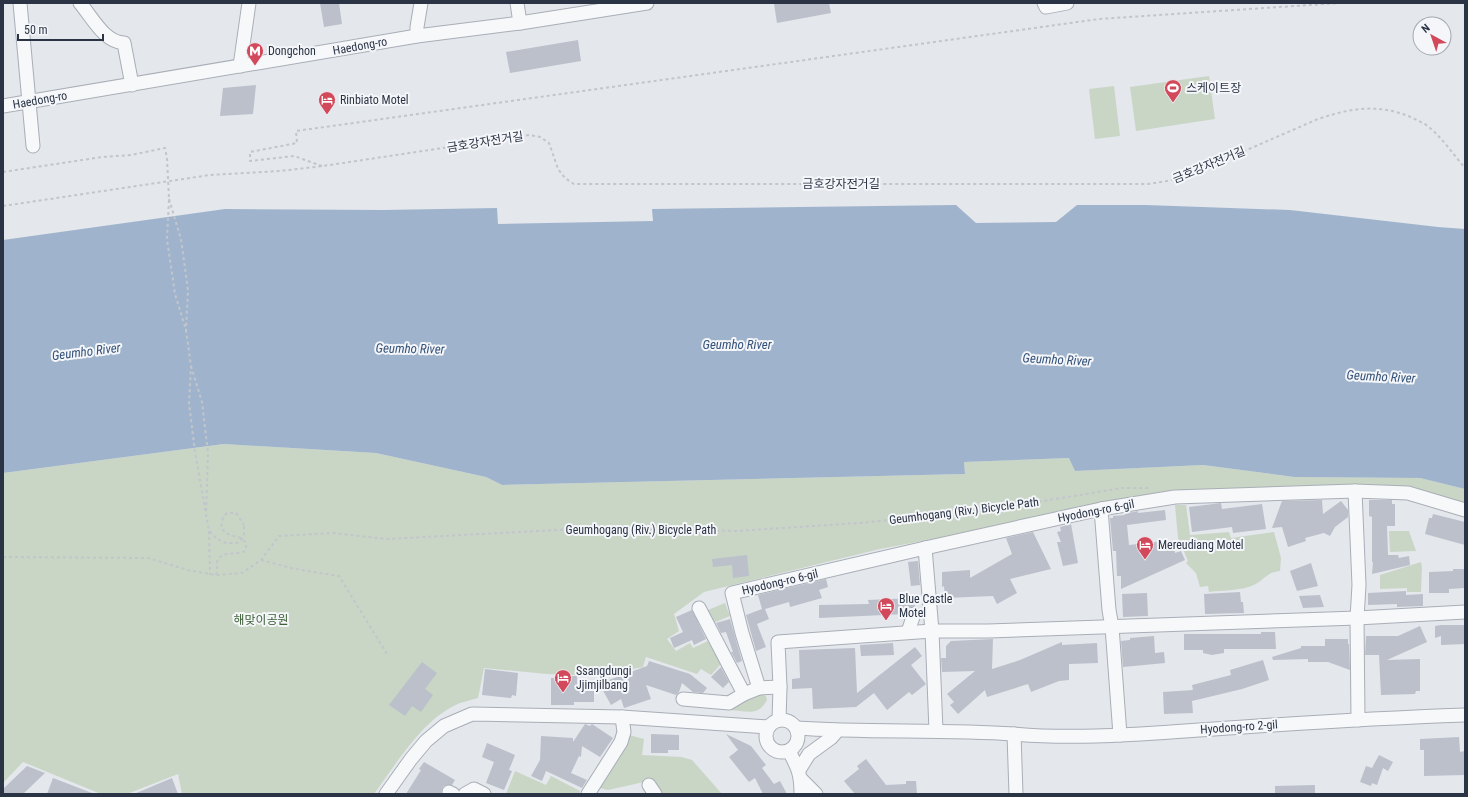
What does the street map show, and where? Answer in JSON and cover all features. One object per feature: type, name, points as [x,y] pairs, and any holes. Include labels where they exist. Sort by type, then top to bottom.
[{"type":"street","points":[[20,3],[33,146]]},
{"type":"street","points":[[80,3],[106,36],[117,42],[124,42],[132,85]]},
{"type":"street","points":[[240,66],[248,3]]},
{"type":"street","points":[[417,36],[421,3]]},
{"type":"street","points":[[518,3],[520,23]]},
{"type":"street","name":"Haedong-ro","points":[[3,106],[417,36],[520,23],[608,6],[647,3]]},
{"type":"street","points":[[1044,3],[1046,7],[1067,3]]},
{"type":"street","points":[[1355,491],[1359,585],[1357,618],[1358,720]]},
{"type":"street","name":"Hyodong-ro 6-gil","points":[[759,688],[742,633],[732,593],[1101,509],[1175,497],[1355,491],[1408,493],[1465,510]]},
{"type":"street","points":[[1101,509],[1120,735]]},
{"type":"street","points":[[926,548],[932,631],[936,731]]},
{"type":"street","points":[[699,608],[744,694]]},
{"type":"street","points":[[386,794],[411,759],[426,742],[444,726],[472,714],[622,717],[773,723],[788,720],[793,723],[796,728],[798,738],[793,748],[789,751],[778,752],[769,747],[765,737],[773,723],[780,687],[778,642],[908,632],[1112,627],[1357,618],[1465,612]]},
{"type":"street","points":[[908,632],[914,614]]},
{"type":"street","points":[[682,699],[729,703],[744,694],[759,688],[780,687]]},
{"type":"street","name":"Hyodong-ro 2-gil","points":[[796,728],[975,732],[1046,737],[1120,735],[1358,720],[1465,715]]},
{"type":"street","points":[[588,794],[621,742],[624,732],[622,717]]},
{"type":"street","points":[[801,794],[800,775],[809,754],[831,738],[837,730]]},
{"type":"street","points":[[1014,734],[1016,794]]},
{"type":"street","points":[[789,751],[800,775],[816,794]]},
{"type":"street","points":[[464,794],[474,789],[484,794]]},
{"type":"path","points":[[323,166],[294,156],[250,161],[250,152],[297,143],[296,131],[968,36],[1100,19],[1340,3]]},
{"type":"path","name":"금호강자전거길","points":[[3,206],[210,174],[280,172],[530,135],[540,137],[549,143],[558,169],[565,178],[574,184],[1148,184],[1187,176],[1318,119],[1358,108],[1377,108],[1398,112],[1428,125],[1465,168]]},
{"type":"path","points":[[3,172],[102,157],[131,155],[165,148],[167,158],[169,199],[167,239],[175,294],[186,330],[191,366],[202,402],[208,453],[206,514]]},
{"type":"path","points":[[169,199],[181,239],[188,290],[186,330]]},
{"type":"path","points":[[191,366],[189,402],[195,452],[209,531],[210,575]]},
{"type":"path","name":"Geumhogang (Riv.) Bicycle Path","points":[[3,557],[148,558],[216,576],[242,572],[261,560],[279,536],[333,533],[386,539],[595,528],[736,531],[860,524],[988,510],[1122,488],[1154,488]]},
{"type":"path","points":[[209,531],[220,541],[226,543],[237,543],[244,535],[244,525],[236,514],[227,513],[222,518],[222,527],[224,531],[228,534],[241,538],[246,542],[246,547],[245,551],[240,554],[226,554],[221,556],[218,561],[216,576]]},
{"type":"path","points":[[261,560],[295,569],[340,576],[387,654]]},
{"type":"green space","name":"스케이트장","points":[[1209,76],[1215,119],[1136,131],[1130,87]]},
{"type":"green space","points":[[1114,86],[1120,136],[1095,139],[1089,89]]},
{"type":"green space","name":"해맞이공원","points":[[224,444],[376,453],[486,477],[502,485],[965,474],[964,462],[1070,458],[1075,471],[1203,465],[1294,477],[1420,478],[1465,489],[1465,508],[1410,489],[1237,491],[1053,516],[880,549],[704,592],[674,614],[679,631],[667,639],[676,651],[690,643],[693,648],[708,641],[721,664],[711,675],[701,669],[697,674],[646,657],[643,667],[595,676],[547,674],[484,668],[478,698],[460,703],[434,719],[412,742],[374,794],[182,794],[178,774],[127,794],[101,794],[23,762],[3,783],[3,473]]},
{"type":"green space","points":[[1175,505],[1186,505],[1190,535],[1229,532],[1231,538],[1274,532],[1281,558],[1280,571],[1270,574],[1256,584],[1245,588],[1209,592],[1208,586],[1200,587],[1196,573],[1186,563],[1188,561],[1178,538]]},
{"type":"green space","points":[[1389,531],[1409,531],[1416,551],[1390,552]]},
{"type":"green space","points":[[1421,562],[1421,592],[1407,592],[1407,588],[1380,589],[1380,575]]},
{"type":"green space","points":[[725,603],[730,616],[713,623],[708,610]]},
{"type":"green space","points":[[760,694],[766,696],[767,700],[760,709],[751,712],[730,710],[743,700]]},
{"type":"green space","points":[[629,735],[644,739],[642,755],[682,757],[692,760],[722,794],[660,794],[653,780],[608,790],[595,787]]},
{"type":"green space","points":[[515,771],[546,785],[551,776],[580,791],[579,794],[506,794]]},
{"type":"water","name":"Geumho River","points":[[956,205],[976,223],[1056,222],[1077,205],[1146,205],[1290,210],[1465,229],[1465,489],[1420,478],[1294,477],[1203,465],[1075,471],[1069,458],[964,462],[965,474],[502,485],[486,477],[376,453],[224,444],[3,473],[3,240],[225,209],[383,210],[497,208],[498,224],[653,221],[652,209]]},
{"type":"building","points":[[320,3],[339,3],[342,24],[324,27]]},
{"type":"building","points":[[829,3],[831,13],[777,23],[774,4]]},
{"type":"building","points":[[578,40],[581,61],[510,73],[506,52]]},
{"type":"building","points":[[256,85],[253,114],[220,116],[223,88]]},
{"type":"building","points":[[1322,500],[1323,514],[1341,501],[1348,510],[1348,517],[1335,527],[1330,536],[1324,533],[1305,538],[1306,541],[1288,547],[1282,527],[1272,528],[1282,501]]},
{"type":"building","points":[[1369,500],[1392,500],[1392,504],[1395,504],[1395,526],[1387,526],[1388,555],[1398,555],[1399,558],[1409,556],[1410,565],[1372,574],[1372,517],[1369,516]]},
{"type":"building","points":[[1221,503],[1222,509],[1262,504],[1266,529],[1233,533],[1232,527],[1192,532],[1189,507]]},
{"type":"building","points":[[1165,510],[1166,520],[1127,525],[1129,545],[1173,540],[1175,553],[1181,551],[1185,560],[1121,589],[1121,576],[1117,576],[1116,551],[1113,551],[1110,518],[1113,518],[1113,516],[1125,515],[1125,513],[1138,511],[1138,513]]},
{"type":"building","points":[[1433,514],[1465,522],[1465,545],[1425,534],[1429,518],[1432,518]]},
{"type":"building","points":[[1071,524],[1078,563],[1063,566],[1057,542],[1061,542],[1057,532],[1061,531],[1060,527]]},
{"type":"building","points":[[1033,532],[1051,569],[1010,579],[1017,593],[997,604],[993,596],[945,598],[944,586],[942,587],[942,572],[970,570],[970,578],[1012,554],[1006,538]]},
{"type":"building","points":[[747,555],[749,576],[733,578],[732,565],[713,567],[712,559]]},
{"type":"building","points":[[918,561],[920,585],[911,586],[908,562]]},
{"type":"building","points":[[1311,563],[1318,586],[1297,591],[1290,571]]},
{"type":"building","points":[[1453,569],[1465,569],[1465,588],[1449,589],[1449,593],[1429,593],[1429,572],[1453,571]]},
{"type":"building","points":[[826,579],[828,587],[819,590],[822,598],[790,607],[789,602],[765,609],[769,619],[757,624],[766,647],[756,651],[746,615],[762,609],[758,595]]},
{"type":"building","points":[[1406,591],[1406,595],[1423,594],[1423,606],[1397,607],[1397,604],[1368,605],[1368,593]]},
{"type":"building","points":[[1240,592],[1244,613],[1205,614],[1204,594]]},
{"type":"building","points":[[1147,593],[1148,616],[1123,617],[1122,594]]},
{"type":"building","points":[[1320,595],[1324,607],[1303,608],[1299,596]]},
{"type":"building","points":[[914,598],[915,606],[909,608],[906,614],[819,618],[819,605],[869,604],[868,600]]},
{"type":"building","points":[[692,610],[706,639],[694,645],[692,640],[674,648],[670,638],[683,632],[676,617]]},
{"type":"building","points":[[730,619],[742,661],[737,663],[731,652],[733,652],[726,632],[721,633],[716,623]]},
{"type":"building","points":[[1465,625],[1465,644],[1441,645],[1441,636],[1435,638],[1435,626]]},
{"type":"building","points":[[1420,626],[1427,642],[1387,660],[1420,659],[1420,691],[1416,691],[1415,694],[1381,695],[1379,655],[1365,655],[1366,636],[1398,636]]},
{"type":"building","points":[[1261,632],[1275,632],[1276,649],[1224,649],[1224,653],[1212,655],[1203,653],[1203,650],[1184,650],[1184,634],[1261,634]]},
{"type":"building","points":[[1154,636],[1155,653],[1164,652],[1165,663],[1123,667],[1121,641],[1130,640],[1130,638]]},
{"type":"building","points":[[993,639],[992,669],[1020,660],[1062,642],[1062,645],[1097,643],[1098,663],[1069,664],[1069,680],[1059,681],[1031,692],[1028,684],[987,697],[985,690],[958,714],[950,705],[954,702],[947,694],[975,671],[942,672],[941,658],[946,658],[946,646],[951,641]]},
{"type":"building","points":[[1325,639],[1348,639],[1350,670],[1328,662],[1308,662],[1308,659],[1273,660],[1272,657],[1301,648],[1301,646],[1325,646]]},
{"type":"building","points":[[893,643],[894,655],[861,656],[860,645]]},
{"type":"building","points":[[915,647],[922,656],[911,665],[926,684],[912,695],[909,692],[887,710],[874,693],[856,707],[813,709],[812,688],[792,689],[792,679],[800,678],[799,650],[855,648],[857,693]]},
{"type":"building","points":[[1263,660],[1269,680],[1242,689],[1192,701],[1193,713],[1164,714],[1163,692],[1193,690],[1192,685],[1231,675],[1230,670]]},
{"type":"building","points":[[649,661],[690,674],[707,688],[703,693],[693,692],[682,683],[679,692],[676,695],[646,685],[651,699],[624,708],[621,699],[611,705],[600,685],[609,680],[647,666]]},
{"type":"building","points":[[422,662],[437,673],[425,689],[433,695],[421,712],[412,706],[405,716],[389,705]]},
{"type":"building","points":[[721,667],[729,682],[723,688],[711,677]]},
{"type":"building","points":[[485,669],[518,673],[516,696],[512,695],[511,698],[482,695]]},
{"type":"building","points":[[555,676],[577,676],[577,688],[594,689],[594,702],[574,702],[574,705],[551,705],[551,678],[555,678]]},
{"type":"building","points":[[585,724],[590,726],[592,724],[613,738],[600,757],[582,746],[581,757],[579,756],[571,773],[587,780],[582,788],[546,771],[542,781],[531,776],[540,760],[541,736],[573,738],[573,742]]},
{"type":"building","points":[[651,734],[679,735],[679,750],[668,750],[668,753],[651,753]]},
{"type":"building","points":[[726,734],[751,746],[766,765],[762,768],[774,784],[780,781],[787,794],[763,794],[755,778],[749,782],[729,757],[738,750]]},
{"type":"building","points":[[1459,737],[1460,752],[1465,751],[1465,775],[1424,776],[1424,750],[1420,750],[1420,739]]},
{"type":"building","points":[[487,743],[515,755],[509,770],[512,771],[504,790],[486,783],[494,762],[482,757]]},
{"type":"building","points":[[1379,755],[1393,762],[1388,771],[1383,768],[1377,785],[1372,783],[1371,786],[1360,782],[1366,766],[1372,768]]},
{"type":"building","points":[[866,759],[886,785],[906,784],[906,781],[916,781],[917,794],[855,794],[844,781],[859,769],[857,766]]},
{"type":"building","points":[[424,762],[455,780],[452,785],[444,786],[441,794],[406,794],[421,770],[419,769]]},
{"type":"building","points":[[27,766],[45,773],[23,794],[3,794],[3,789]]},
{"type":"building","points":[[53,778],[92,793],[92,794],[47,794]]},
{"type":"building","points":[[172,778],[178,794],[134,794]]},
{"type":"building","points":[[1315,785],[1315,794],[1275,794],[1275,786]]},
{"type":"place","name":"Dongchon","points":[[255,66]]},
{"type":"place","name":"스케이트장","points":[[1173,103]]},
{"type":"place","name":"Rinbiato Motel","points":[[327,115]]},
{"type":"place","name":"Mereudiang Motel","points":[[1145,560]]},
{"type":"place","name":"Blue Castle Motel","points":[[886,621]]},
{"type":"place","name":"Ssangdungi Jjimjilbang","points":[[563,693]]}]
